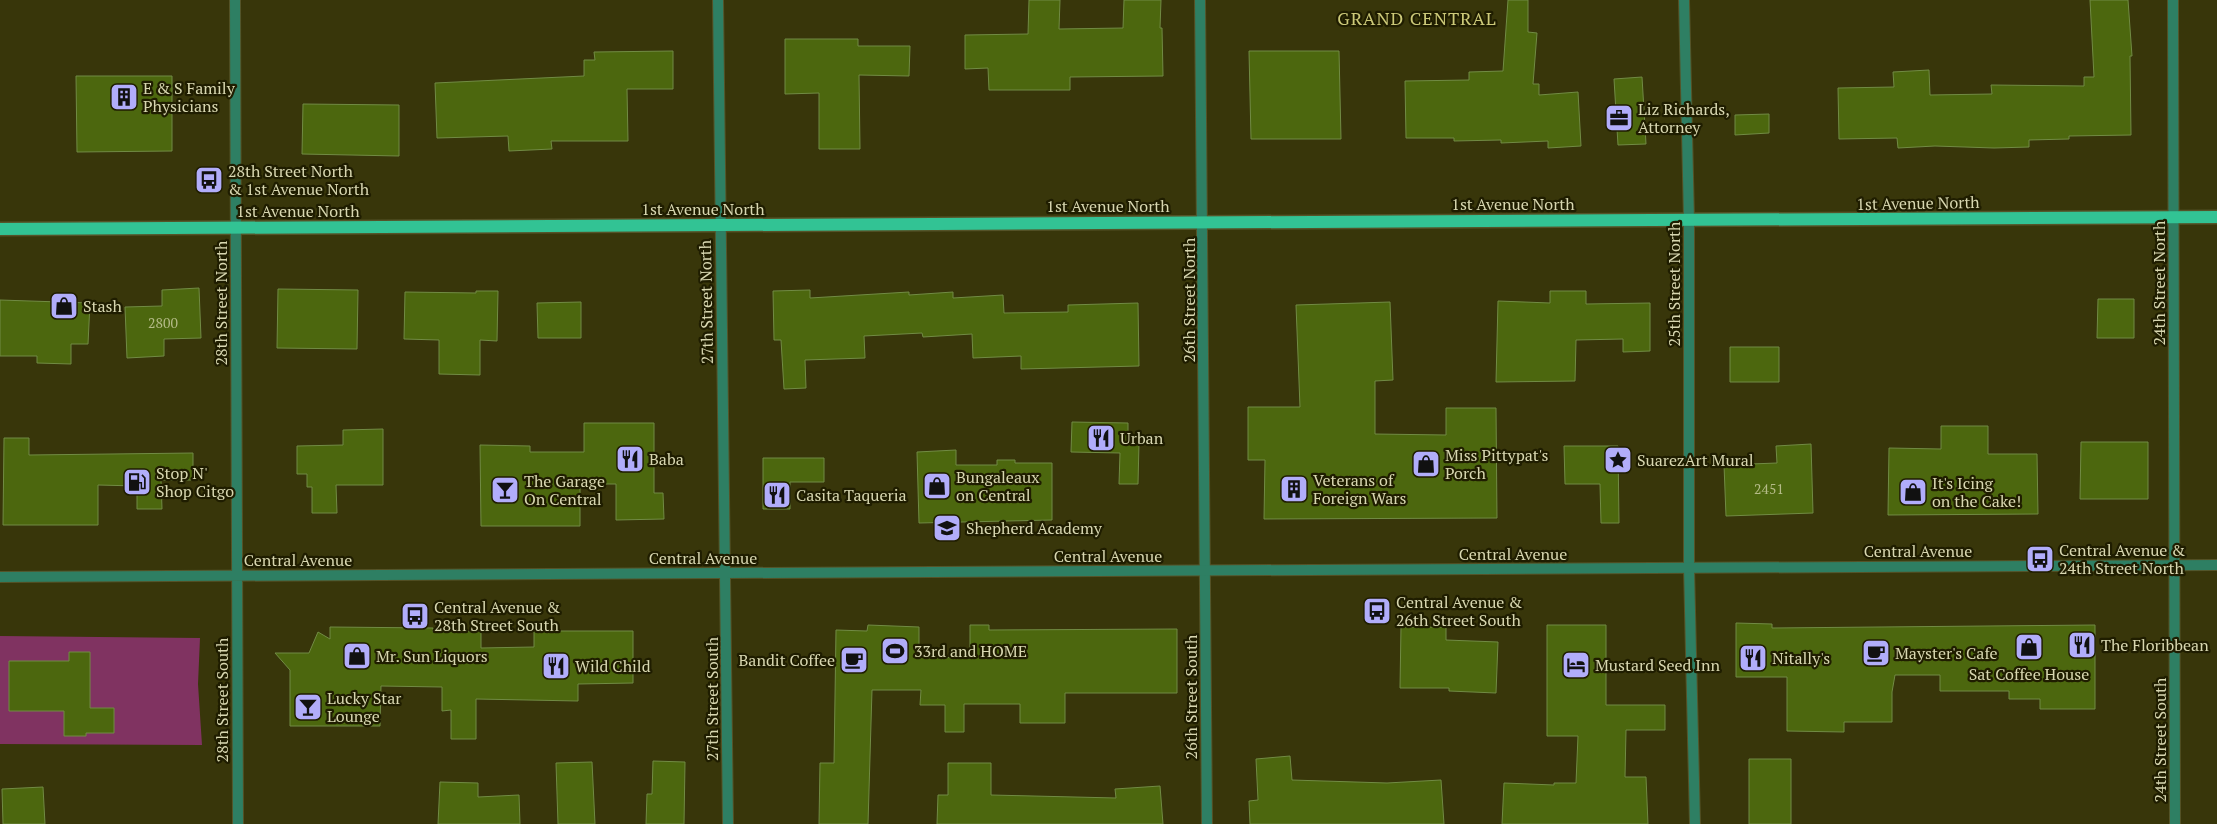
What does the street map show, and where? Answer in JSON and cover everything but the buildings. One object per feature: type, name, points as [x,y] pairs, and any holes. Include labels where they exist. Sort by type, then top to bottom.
[{"type":"main road","name":"1st Avenue North","points":[[0,229],[2217,216]]},
{"type":"street","name":"28th Street North","points":[[235,0],[237,576]]},
{"type":"street","name":"27th Street North","points":[[718,0],[726,573]]},
{"type":"street","name":"26th Street North","points":[[1200,0],[1206,570]]},
{"type":"street","name":"25th Street North","points":[[1684,0],[1689,220],[1689,568],[1695,824]]},
{"type":"street","name":"24th Street North","points":[[2173,0],[2174,565]]},
{"type":"street","name":"24th Street South","points":[[2174,565],[2175,824]]},
{"type":"street","name":"Central Avenue","points":[[0,577],[2217,565]]},
{"type":"street","name":"26th Street South","points":[[1206,570],[1207,824]]},
{"type":"street","name":"27th Street South","points":[[726,573],[728,824]]},
{"type":"street","name":"28th Street South","points":[[237,576],[238,824]]},
{"type":"shaded area","points":[[0,636],[200,638],[198,684],[202,745],[0,744]]},
{"type":"place","name":"E & S Family Physicians","points":[[124,97]]},
{"type":"place","name":"Liz Richards, Attorney","points":[[1619,118]]},
{"type":"place","name":"28th Street North & 1st Avenue North","points":[[209,180]]},
{"type":"place","name":"Stash","points":[[64,306]]},
{"type":"place","name":"Urban","points":[[1101,438]]},
{"type":"place","name":"Baba","points":[[630,459]]},
{"type":"place","name":"SuarezArt Mural","points":[[1618,460]]},
{"type":"place","name":"Miss Pittypat's Porch","points":[[1426,464]]},
{"type":"place","name":"Stop N' Shop Citgo","points":[[137,482]]},
{"type":"place","name":"Bungaleaux on Central","points":[[937,486]]},
{"type":"place","name":"Veterans of Foreign Wars","points":[[1294,489]]},
{"type":"place","name":"The Garage On Central","points":[[505,490]]},
{"type":"place","name":"It's Icing on the Cake!","points":[[1913,492]]},
{"type":"place","name":"Casita Taqueria","points":[[777,495]]},
{"type":"place","name":"Shepherd Academy","points":[[947,528]]},
{"type":"place","name":"Central Avenue & 24th Street North","points":[[2040,559]]},
{"type":"place","name":"Central Avenue & 26th Street South","points":[[1377,611]]},
{"type":"place","name":"Central Avenue & 28th Street South","points":[[415,616]]},
{"type":"place","name":"The Floribbean","points":[[2082,645]]},
{"type":"place","name":"Sat Coffee House","points":[[2029,647]]},
{"type":"place","name":"33rd and HOME","points":[[895,651]]},
{"type":"place","name":"Mayster's Cafe","points":[[1876,653]]},
{"type":"place","name":"Mr. Sun Liquors","points":[[357,656]]},
{"type":"place","name":"Nitally's","points":[[1753,658]]},
{"type":"place","name":"Bandit Coffee","points":[[854,660]]},
{"type":"place","name":"Mustard Seed Inn","points":[[1576,665]]},
{"type":"place","name":"Wild Child","points":[[556,666]]},
{"type":"place","name":"Lucky Star Lounge","points":[[308,707]]},
{"type":"district","name":"GRAND CENTRAL","points":[[1417,19]]}]
